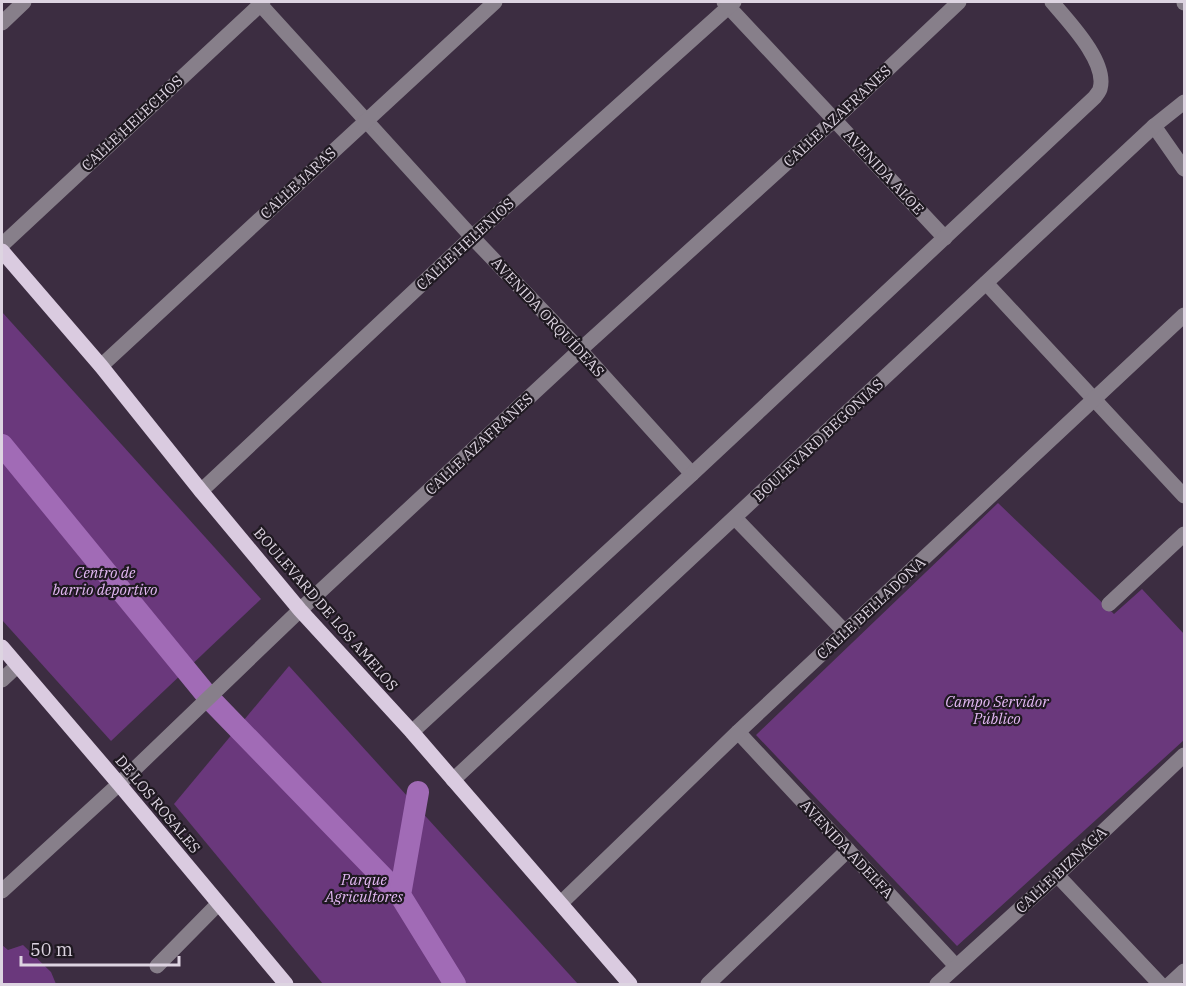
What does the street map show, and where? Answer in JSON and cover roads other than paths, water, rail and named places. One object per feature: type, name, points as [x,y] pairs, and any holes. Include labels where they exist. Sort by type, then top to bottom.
[{"type":"main road","name":"BOULEVARD DE LOS AMELOS","points":[[2,251],[101,366],[300,610],[412,732],[630,984]]},
{"type":"main road","name":"DE LOS ROSALES","points":[[2,647],[286,984]]},
{"type":"street","points":[[2,22],[24,2]]},
{"type":"street","name":"AVENIDA ORQUÍDEAS","points":[[260,2],[472,237],[580,350],[692,474]]},
{"type":"street","name":"CALLE HELECHOS","points":[[2,245],[260,2]]},
{"type":"street","name":"CALLE JARAS","points":[[101,366],[495,2]]},
{"type":"street","name":"CALLE AZAFRANES","points":[[2,891],[119,784],[300,610],[580,350],[834,120],[959,2]]},
{"type":"street","points":[[412,732],[1095,97],[1100,90],[1101,81],[1094,54],[1052,2]]},
{"type":"street","name":"AVENIDA ALOE","points":[[729,3],[834,120],[945,238]]},
{"type":"street","name":"CALLE HELENIOS","points":[[201,491],[472,237],[729,3]]},
{"type":"street","name":"BOULEVARD BEGONIAS","points":[[453,780],[1154,126],[1185,102]]},
{"type":"street","points":[[1154,126],[1185,169]]},
{"type":"street","points":[[986,283],[1185,496]]},
{"type":"street","name":"CALLE BELLADONA","points":[[561,903],[738,732],[1185,315]]},
{"type":"street","points":[[735,518],[845,632]]},
{"type":"street","points":[[1109,604],[1185,534]]},
{"type":"street","points":[[2,680],[17,666]]},
{"type":"street","name":"AVENIDA ADELFA","points":[[738,732],[956,966]]},
{"type":"street","name":"CALLE BIZNAGA","points":[[937,984],[1185,755]]},
{"type":"street","points":[[708,984],[848,850]]},
{"type":"street","points":[[1057,875],[1160,984]]},
{"type":"street","points":[[157,966],[218,904]]},
{"type":"street","points":[[1170,984],[1185,971]]},
{"type":"waterway","points":[[2,445],[209,698],[400,895]]},
{"type":"waterway","points":[[418,792],[400,895],[455,984]]},
{"type":"park label","name":"Centro de barrio deportivo","points":[[105,580]]},
{"type":"park label","name":"Campo Servidor Público","points":[[997,710]]},
{"type":"park label","name":"Parque Agricultores","points":[[364,888]]}]
